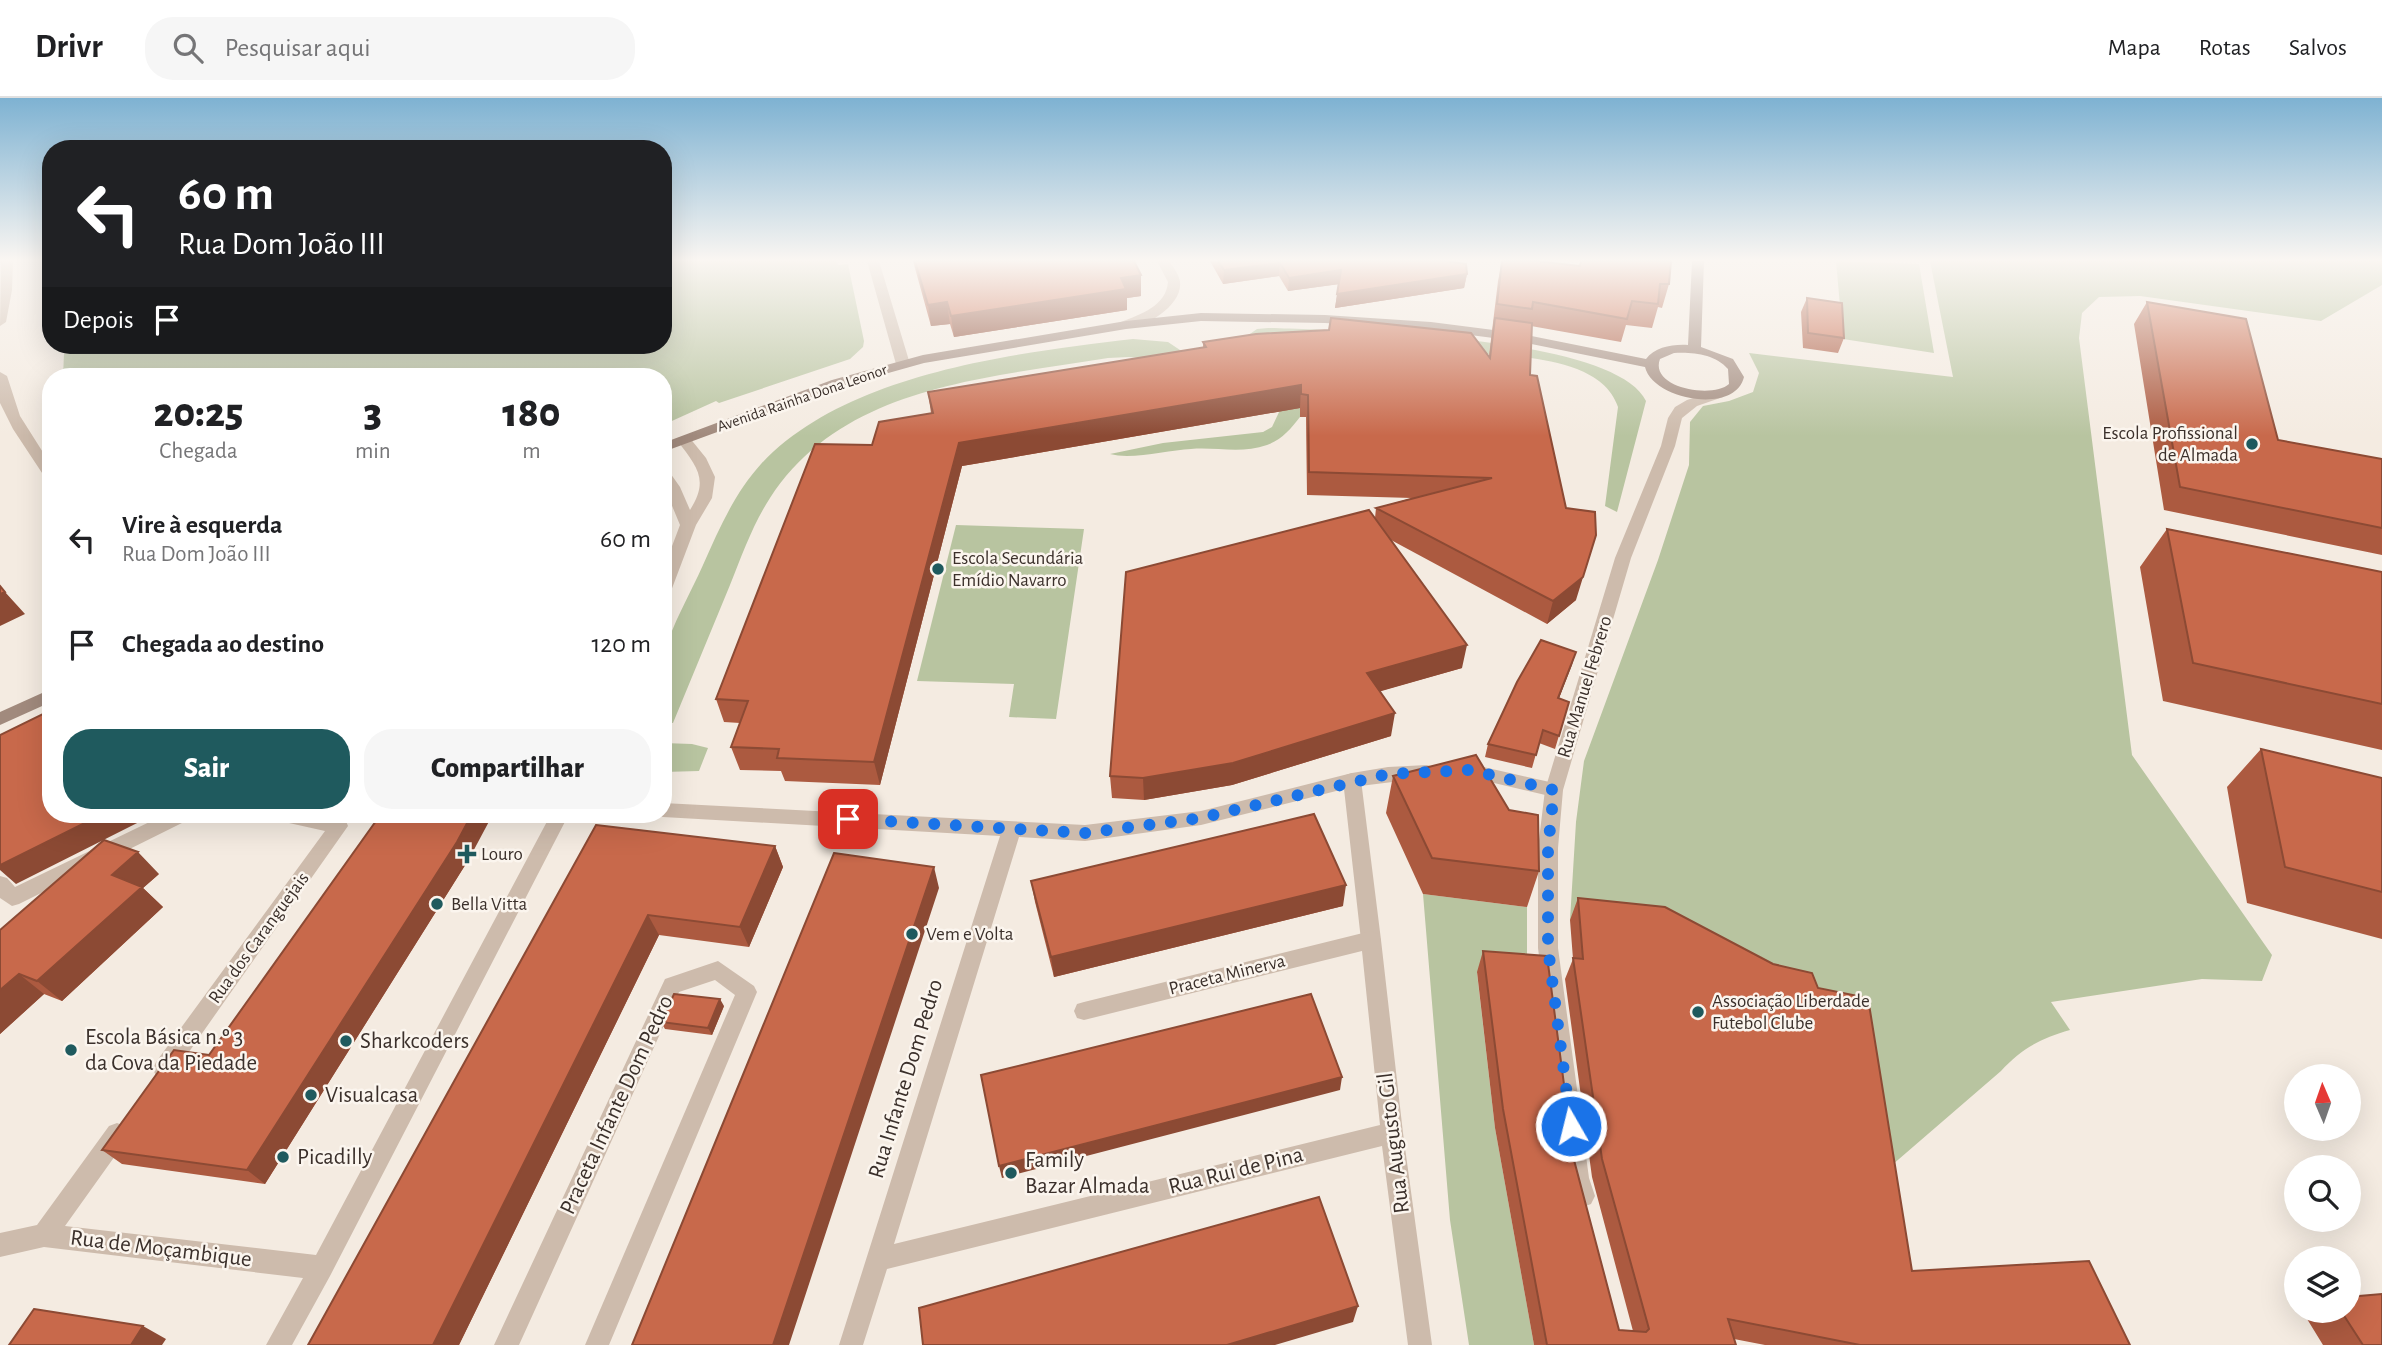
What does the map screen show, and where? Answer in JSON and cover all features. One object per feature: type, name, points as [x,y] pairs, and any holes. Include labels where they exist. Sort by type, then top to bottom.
[{"type":"main road","name":"Avenida Rainha Dona Leonor","points":[[672,445],[837,383],[903,364],[952,353],[1126,325],[1194,319]]},
{"type":"main road","name":"Avenida Rainha Dona Leonor","points":[[1295,319],[1431,326],[1517,337],[1651,364]]},
{"type":"main road","points":[[1694,349],[1695,319]]},
{"type":"main road","points":[[1694,349],[1721,357],[1735,371],[1735,385],[1718,394],[1691,394],[1678,391],[1656,378],[1651,370],[1654,356],[1662,352],[1694,349]]},
{"type":"main road","points":[[0,719],[42,699]]},
{"type":"street","points":[[890,319],[903,364]]},
{"type":"street","points":[[1126,325],[1137,319]]},
{"type":"street","points":[[0,376],[2,389],[13,415],[42,462]]},
{"type":"street","name":"Rua Manuel Febrero","points":[[1588,1216],[1578,1178],[1548,948],[1548,848],[1554,790],[1623,558],[1680,410],[1718,394]]},
{"type":"street","points":[[672,567],[688,525],[705,498],[708,477],[701,461],[684,440]]},
{"type":"street","points":[[672,486],[688,525]]},
{"type":"street","points":[[672,810],[1085,833],[1201,818],[1352,780],[1388,774],[1470,770],[1554,790]]},
{"type":"street","name":"Rua Augusto Gil","points":[[1352,780],[1392,1133],[1420,1345]]},
{"type":"street","points":[[0,884],[12,898],[165,823]]},
{"type":"street","name":"Rua dos Caranguejais","points":[[156,1080],[340,826],[325,823]]},
{"type":"street","points":[[278,1345],[323,1268],[555,823]]},
{"type":"street","name":"Rua Infante Dom Pedro","points":[[851,1345],[1012,828]]},
{"type":"street","name":"Praceta Minerva","points":[[1084,1011],[1371,940]]},
{"type":"street","name":"Praceta Infante Dom Pedro","points":[[506,1345],[672,985],[718,970],[747,992],[597,1345]]},
{"type":"street","points":[[44,1235],[132,1114]]},
{"type":"street","name":"Rua Rui de Pina","points":[[876,1260],[1392,1133]]},
{"type":"street","name":"Rua de Moçambique","points":[[0,1245],[44,1235],[323,1268]]},
{"type":"green space","points":[[672,319],[859,319],[864,341],[863,347],[850,359],[719,403],[716,401],[672,421],[672,368],[63,368],[64,354],[672,354]]},
{"type":"green space","points":[[1841,319],[1928,319],[1934,353],[1843,339]]},
{"type":"green space","points":[[1942,319],[2081,319],[2079,338],[2132,755],[2272,955],[2262,981],[2202,979],[2051,1002],[2070,1030],[2041,1041],[2016,1056],[1877,1178],[1655,928],[1570,920],[1576,822],[1584,761],[1658,560],[1689,465],[1690,422],[1703,406],[1729,401],[1753,392],[1759,373],[1749,353],[1953,377]]},
{"type":"green space","points":[[1257,329],[1411,335],[1531,349],[1584,362],[1624,379],[1646,401],[1617,512],[1605,506],[1618,407],[1607,388],[1577,369],[1522,357],[1357,342],[1247,336]]},
{"type":"green space","points":[[1133,339],[1168,342],[1186,354],[1150,359],[1108,358],[968,381],[921,393],[877,409],[837,431],[801,460],[770,498],[758,518],[672,723],[672,632],[721,525],[743,487],[761,464],[797,433],[838,408],[885,388],[934,373],[1037,352]]},
{"type":"green space","points":[[1300,399],[1300,417],[1293,426],[1277,440],[1258,448],[1191,449],[1129,456],[1110,454],[1163,443],[1263,432],[1272,427],[1280,410]]},
{"type":"green space","points":[[956,525],[1084,529],[1056,719],[1009,717],[1014,684],[917,681]]},
{"type":"green space","points":[[672,743],[708,748],[699,771],[672,772]]},
{"type":"green space","points":[[1423,894],[1527,907],[1527,976],[1477,973],[1495,1128],[1534,1345],[1469,1345],[1450,1220]]},
{"type":"building","points":[[1331,319],[1342,319],[1471,333],[1490,358],[1495,319],[1532,323],[1530,375],[1537,376],[1566,508],[1595,512],[1596,535],[1583,577],[1553,601],[1376,508],[1492,478],[1309,472],[1308,395],[1301,394],[1301,385],[959,443],[874,762],[777,758],[779,749],[731,747],[748,701],[716,699],[815,444],[872,445],[879,422],[933,413],[928,392],[1206,347],[1203,342],[1256,334],[1329,330]]},
{"type":"building","points":[[1808,319],[1843,319],[1844,338],[1808,333]]},
{"type":"building","points":[[2150,319],[2246,319],[2278,440],[2382,459],[2382,528],[2180,487]]},
{"type":"building","points":[[1369,510],[1467,645],[1367,673],[1395,713],[1233,763],[1143,778],[1110,776],[1126,572]]},
{"type":"building","points":[[2167,529],[2382,572],[2382,704],[2193,663]]},
{"type":"building","points":[[1541,640],[1576,652],[1558,698],[1569,702],[1559,736],[1543,730],[1536,755],[1488,744],[1517,682]]},
{"type":"building","points":[[42,714],[42,823],[85,823],[0,865],[0,735]]},
{"type":"building","points":[[2261,749],[2382,778],[2382,892],[2285,867]]},
{"type":"building","points":[[1476,755],[1509,810],[1538,815],[1539,871],[1432,858],[1393,776]]},
{"type":"building","points":[[1314,814],[1346,885],[1051,957],[1031,881]]},
{"type":"building","points":[[375,823],[467,823],[247,1170],[102,1150],[174,1050],[209,1055]]},
{"type":"building","points":[[596,825],[775,846],[740,927],[648,915],[433,1345],[308,1345]]},
{"type":"building","points":[[104,840],[138,852],[112,875],[142,887],[37,981],[19,974],[0,990],[0,930]]},
{"type":"building","points":[[834,853],[934,867],[773,1345],[632,1345]]},
{"type":"building","points":[[1578,898],[1665,907],[1773,964],[1812,973],[1818,988],[1868,998],[1912,1271],[2089,1261],[2130,1345],[1860,1345],[1728,1319],[1736,1345],[1547,1345],[1503,1109],[1483,951],[1547,956],[1574,1160],[1619,1330],[1646,1332],[1649,1329],[1602,1159],[1573,958],[1583,959]]},
{"type":"building","points":[[674,994],[720,999],[708,1028],[661,1022]]},
{"type":"building","points":[[1311,994],[1342,1077],[999,1166],[981,1075]]},
{"type":"building","points":[[1319,1197],[1358,1306],[1227,1345],[923,1345],[919,1308]]},
{"type":"building","points":[[2382,1294],[2382,1345],[2363,1345],[2349,1323],[2361,1323],[2361,1296]]},
{"type":"building","points":[[34,1309],[143,1326],[131,1345],[9,1345]]},
{"type":"place","name":"Escola Profissional de Almada","points":[[2252,444]]},
{"type":"place","name":"Escola Secundária Emídio Navarro","points":[[938,569]]},
{"type":"place","name":"Louro","points":[[467,854]]},
{"type":"place","name":"Bella Vitta","points":[[437,904]]},
{"type":"place","name":"Vem e Volta","points":[[912,934]]},
{"type":"place","name":"Associação Liberdade Futebol Clube","points":[[1698,1012]]},
{"type":"place","name":"Sharkcoders","points":[[346,1041]]},
{"type":"place","name":"Escola Básica n.º 3 da Cova da Piedade","points":[[71,1050]]},
{"type":"place","name":"Visualcasa","points":[[311,1095]]},
{"type":"place","name":"Picadilly","points":[[283,1157]]},
{"type":"place","name":"Family Bazar Almada","points":[[1011,1173]]},
{"type":"route","points":[[848,819],[1085,833],[1201,818],[1352,780],[1388,774],[1470,770],[1554,790],[1548,848],[1548,948],[1571,1126]]}]
